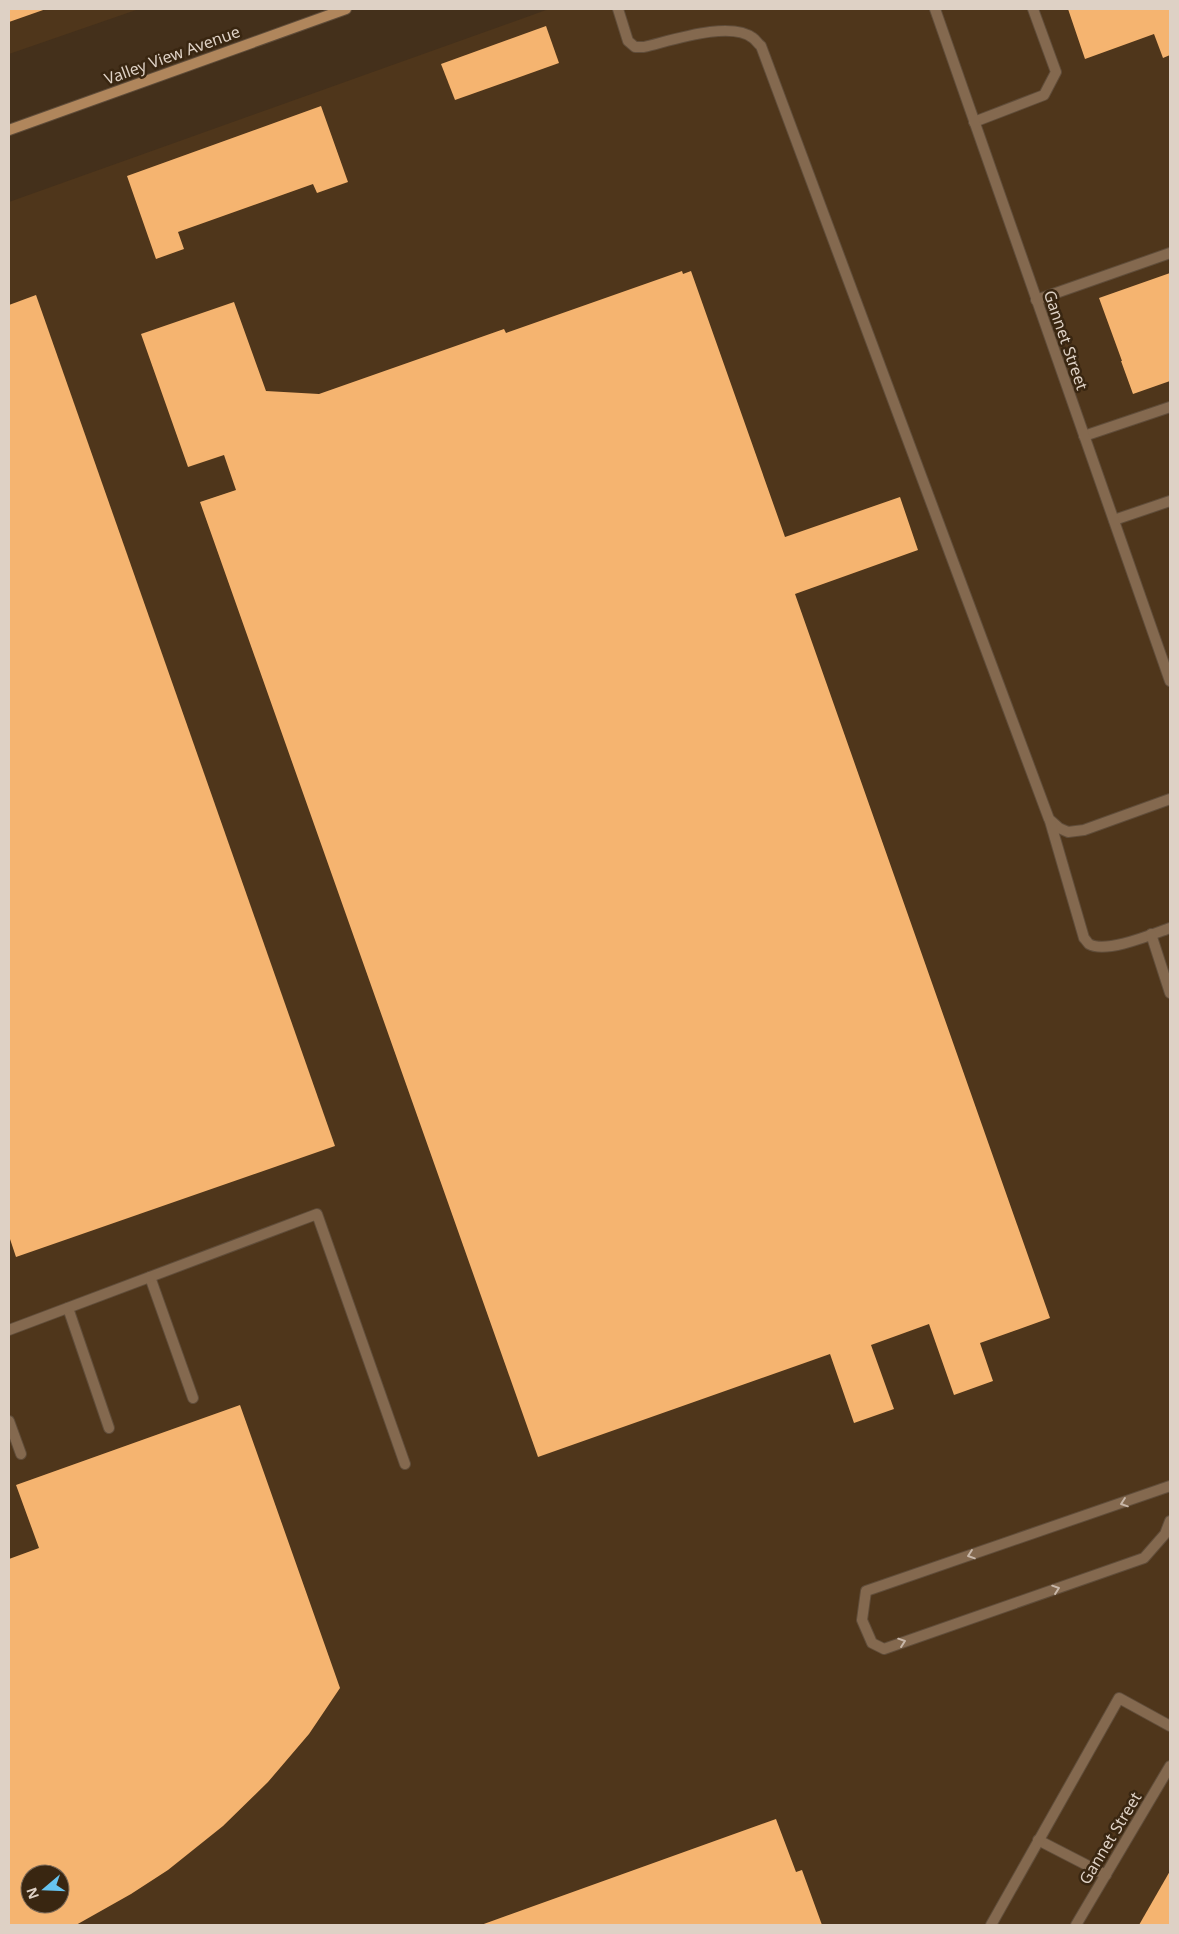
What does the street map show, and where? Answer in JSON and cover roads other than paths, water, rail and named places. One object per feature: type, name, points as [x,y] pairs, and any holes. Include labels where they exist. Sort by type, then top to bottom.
[{"type":"main road","name":"Valley View Avenue","points":[[9,130],[346,9]]},
{"type":"street","points":[[618,9],[628,40],[635,47],[644,47],[718,30],[737,32],[753,37],[761,46],[1049,819],[1084,938],[1089,944],[1100,947],[1116,945],[1170,928]]},
{"type":"street","name":"Gannet Street","points":[[935,9],[1084,436],[1167,662],[1170,681]]},
{"type":"street","points":[[974,122],[1044,95],[1056,72],[1033,9]]},
{"type":"street","points":[[1036,300],[1170,253]]},
{"type":"street","points":[[1084,436],[1170,407]]},
{"type":"street","points":[[1114,520],[1170,501]]},
{"type":"street","points":[[1049,819],[1059,828],[1068,832],[1084,830],[1170,799]]},
{"type":"street","points":[[1150,934],[1170,993]]},
{"type":"street","points":[[9,1330],[317,1214],[405,1464]]},
{"type":"street","points":[[150,1276],[193,1398]]},
{"type":"street","points":[[68,1308],[109,1428]]},
{"type":"street","points":[[9,1422],[21,1454]]},
{"type":"street","points":[[1170,1486],[866,1591],[862,1620],[872,1643],[884,1649],[1144,1558],[1164,1534],[1170,1521]]},
{"type":"street","points":[[991,1925],[1119,1698],[1170,1726]]},
{"type":"street","name":"Gannet Street","points":[[1076,1925],[1170,1766]]},
{"type":"street","points":[[1038,1840],[1106,1875]]}]
